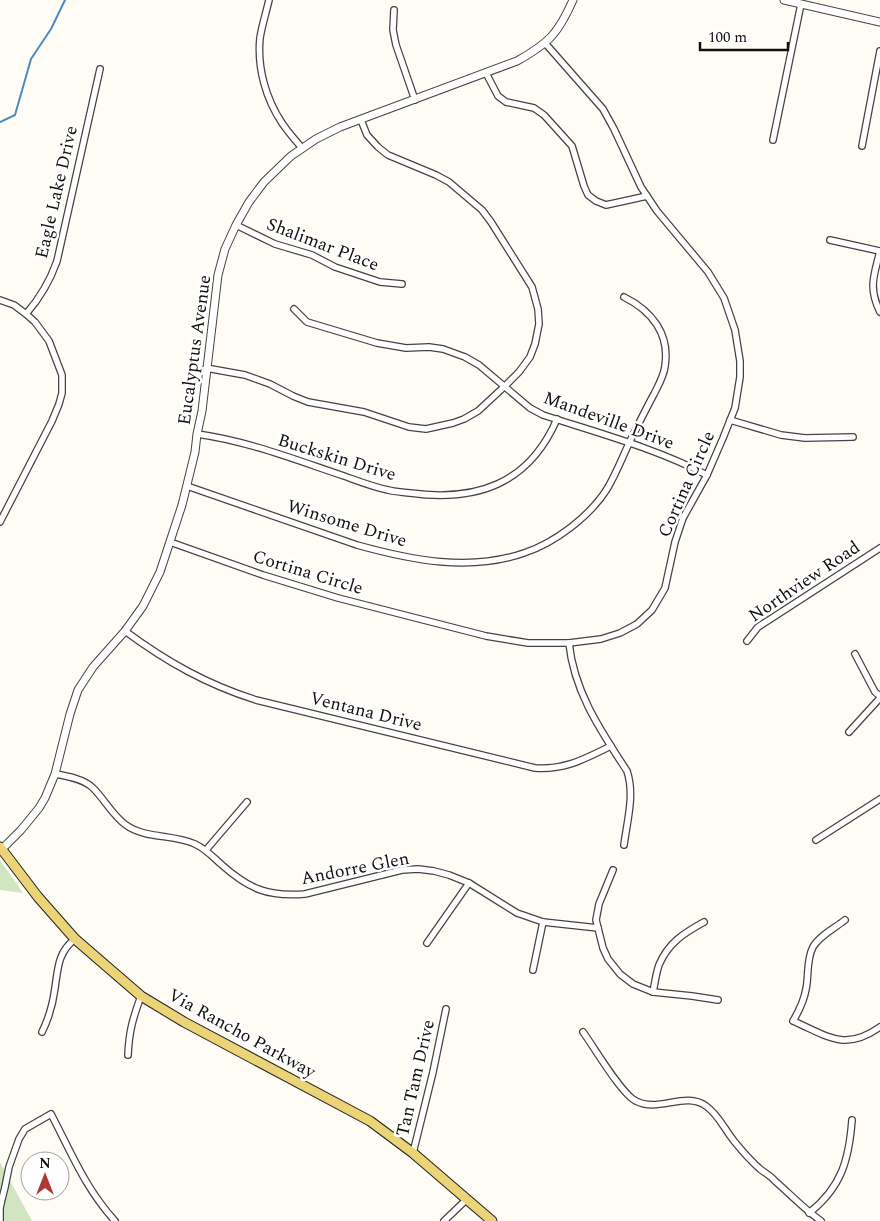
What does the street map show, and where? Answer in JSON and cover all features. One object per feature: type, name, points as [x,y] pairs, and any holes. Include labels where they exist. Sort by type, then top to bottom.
[{"type":"main road","name":"Via Rancho Parkway","points":[[1,848],[38,897],[75,939],[141,996],[184,1022],[370,1121],[413,1153],[492,1221]]},
{"type":"street","points":[[268,0],[260,38],[260,68],[266,91],[274,110],[302,148]]},
{"type":"street","name":"Eucalyptus Avenue","points":[[1,848],[21,830],[45,798],[55,774],[78,690],[93,667],[125,631],[143,606],[160,572],[182,505],[196,452],[218,275],[225,249],[249,202],[264,182],[291,156],[316,139],[340,127],[517,61],[537,49],[555,33],[565,20],[573,0]]},
{"type":"street","points":[[784,0],[880,22]]},
{"type":"street","points":[[773,140],[801,4]]},
{"type":"street","points":[[394,10],[393,30],[396,45],[414,100]]},
{"type":"street","name":"Cortina Circle","points":[[170,542],[263,575],[338,598],[486,636],[528,643],[569,643],[601,639],[620,633],[637,624],[652,610],[666,588],[675,542],[683,518],[706,475],[735,408],[740,377],[740,361],[735,330],[724,298],[708,272],[657,211],[641,187],[603,109],[545,42]]},
{"type":"street","points":[[862,146],[880,51]]},
{"type":"street","name":"Eagle Lake Drive","points":[[26,314],[36,303],[51,278],[57,261],[100,69]]},
{"type":"street","points":[[486,73],[498,96],[506,102],[534,108],[544,115],[572,146],[588,195],[606,205],[647,196]]},
{"type":"street","points":[[206,368],[245,375],[270,384],[308,402],[364,412],[409,428],[426,429],[464,419],[478,410],[506,386],[530,356],[538,331],[538,312],[532,287],[491,222],[482,210],[449,182],[388,155],[367,135],[361,120]]},
{"type":"street","name":"Shalimar Place","points":[[236,225],[275,244],[312,255],[336,267],[380,282],[402,284]]},
{"type":"street","points":[[830,240],[880,251],[872,286],[873,296],[880,312]]},
{"type":"street","name":"Winsome Drive","points":[[187,486],[357,545],[421,560],[476,563],[500,560],[545,545],[574,525],[606,490],[666,367],[666,346],[654,320],[648,312],[624,297]]},
{"type":"street","points":[[0,300],[14,305],[36,322],[49,341],[62,375],[62,394],[52,421],[0,522]]},
{"type":"street","name":"Mandeville Drive","points":[[294,309],[306,322],[377,343],[406,348],[430,347],[465,357],[479,365],[506,386],[530,408],[543,415],[646,448],[706,475]]},
{"type":"street","name":"Buckskin Drive","points":[[197,434],[246,444],[387,490],[430,496],[457,495],[484,490],[509,478],[540,451],[556,419]]},
{"type":"street","points":[[730,420],[781,435],[805,438],[854,437]]},
{"type":"street","name":"Northview Road","points":[[748,641],[758,627],[880,548]]},
{"type":"street","name":"Ventana Drive","points":[[125,631],[152,651],[181,668],[236,694],[535,768],[545,769],[566,766],[581,761],[611,746]]},
{"type":"street","points":[[569,643],[570,656],[578,684],[590,710],[627,771],[630,780],[631,799],[624,845]]},
{"type":"street","points":[[849,732],[880,697],[875,692],[855,654]]},
{"type":"street","name":"Andorre Glen","points":[[55,774],[73,778],[92,787],[124,824],[131,828],[196,844],[206,850],[233,875],[250,886],[270,893],[305,894],[402,870],[418,869],[449,874],[469,883],[517,913],[543,922],[598,928]]},
{"type":"street","points":[[816,840],[880,800]]},
{"type":"street","points":[[206,850],[247,802]]},
{"type":"street","points":[[613,870],[599,904],[596,920],[603,948],[608,959],[620,974],[633,984],[653,992],[718,1000]]},
{"type":"street","points":[[427,943],[469,883]]},
{"type":"street","points":[[845,920],[821,938],[813,947],[809,960],[806,991],[802,1006],[793,1021],[836,1040],[848,1041],[869,1035],[880,1027]]},
{"type":"street","points":[[533,970],[543,922]]},
{"type":"street","points":[[653,992],[659,966],[669,948],[684,933],[704,922]]},
{"type":"street","points":[[42,1032],[48,1019],[62,952],[75,939]]},
{"type":"street","points":[[128,1055],[131,1024],[141,996]]},
{"type":"street","name":"Tan Tam Drive","points":[[413,1153],[446,1009]]},
{"type":"street","points":[[583,1032],[625,1093],[635,1101],[649,1106],[690,1100],[698,1101],[706,1106],[759,1168],[774,1179],[809,1213],[821,1221]]},
{"type":"street","points":[[0,1221],[0,1208],[9,1167],[19,1139],[25,1129],[51,1114],[76,1165],[94,1195],[114,1221]]},
{"type":"street","points":[[809,1213],[820,1204],[835,1186],[845,1165],[852,1120]]},
{"type":"street","points":[[444,1221],[466,1200]]},
{"type":"green space","points":[[0,860],[23,893],[0,890]]},
{"type":"green space","points":[[0,1162],[32,1221],[0,1221]]},
{"type":"waterway","points":[[0,122],[15,115],[31,59],[51,29],[65,0]]}]
